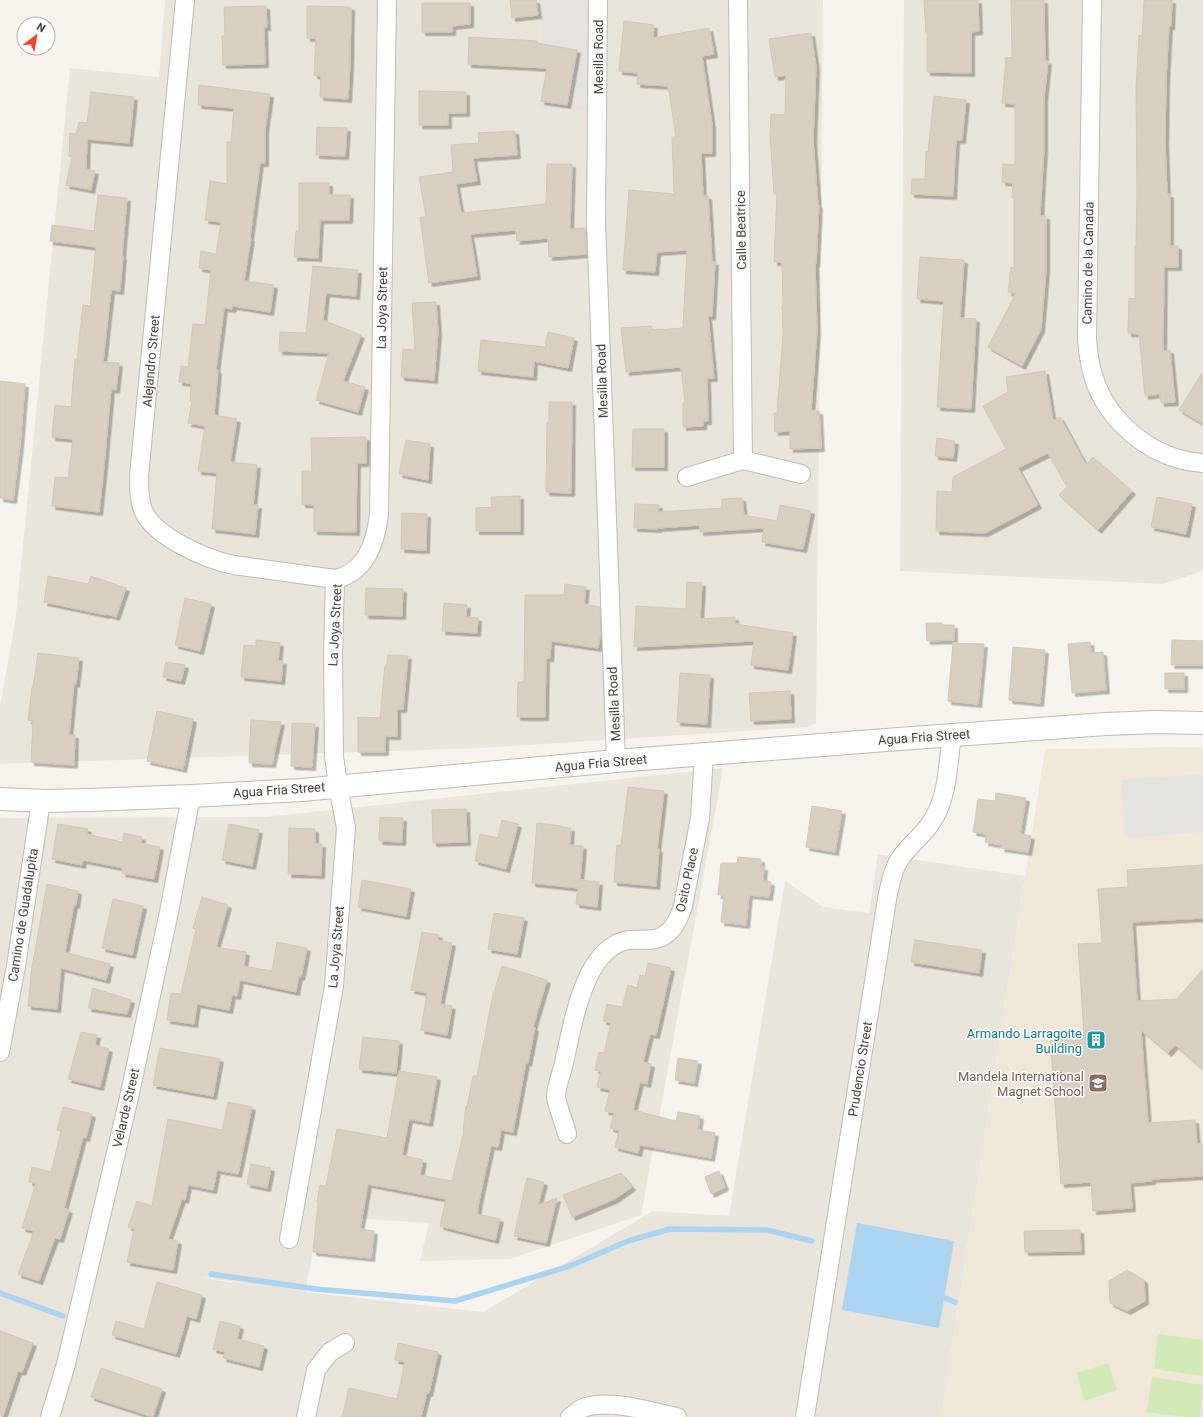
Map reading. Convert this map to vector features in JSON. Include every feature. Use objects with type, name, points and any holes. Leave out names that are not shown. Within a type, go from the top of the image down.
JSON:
[{"type":"street","name":"Alejandro Street","points":[[185,0],[140,468],[140,500],[150,521],[159,531],[176,542],[211,559],[234,565],[335,579]]},
{"type":"street","name":"La Joya Street","points":[[289,1239],[334,986],[346,828],[334,756],[333,654],[335,579],[350,575],[363,560],[373,541],[379,514],[387,0]]},
{"type":"street","name":"Mesilla Road","points":[[598,0],[596,222],[616,761]]},
{"type":"street","name":"Calle Beatrice","points":[[738,0],[743,460]]},
{"type":"street","name":"Camino de la Canada","points":[[1092,0],[1087,338],[1093,376],[1110,409],[1122,425],[1136,437],[1151,448],[1168,456],[1185,461],[1203,463]]},
{"type":"street","points":[[687,477],[743,460],[801,474]]},
{"type":"street","name":"Agua Fria Street","points":[[0,799],[90,800],[302,790],[616,761],[952,735],[1106,724],[1155,722],[1203,723]]},
{"type":"street","name":"Prudencio Street","points":[[805,1417],[888,893],[897,863],[903,854],[924,833],[938,811],[943,797],[952,735]]},
{"type":"street","name":"Osito Place","points":[[567,1134],[556,1096],[577,1007],[586,981],[600,958],[619,942],[630,939],[655,939],[663,936],[679,918],[683,906],[700,818],[704,755]]},
{"type":"street","name":"Velarde Street","points":[[50,1417],[66,1364],[128,1102],[169,912],[191,796]]},
{"type":"street","name":"Camino de Guadalupita","points":[[0,1052],[16,966],[41,800]]},
{"type":"street","points":[[306,1417],[316,1370],[330,1352],[345,1343]]},
{"type":"street","points":[[570,1417],[584,1407],[598,1404],[617,1405],[677,1417]]},
{"type":"shaded area","points":[[165,0],[823,0],[816,723],[807,727],[480,748],[0,764],[0,706],[16,616],[70,68],[159,77]]},
{"type":"shaded area","points":[[541,0],[587,0],[587,110],[541,108]]},
{"type":"shaded area","points":[[904,0],[1203,0],[1203,571],[1163,584],[900,571]]},
{"type":"shaded area","name":"Mandela International Magnet School","points":[[1203,747],[1203,1417],[941,1417],[1045,749]]},
{"type":"shaded area","points":[[723,768],[641,1215],[510,1259],[420,1261],[429,1223],[320,1216],[305,1292],[483,1312],[653,1211],[729,1216],[785,881],[823,907],[869,913],[878,854],[1025,876],[941,1417],[0,1417],[0,818],[265,817]],"holes":[[[202,1277],[264,1286],[214,1280]]]},
{"type":"shaded area","points":[[1203,774],[1203,832],[1125,838],[1121,780]]},
{"type":"green space","points":[[1158,1334],[1203,1340],[1203,1376],[1154,1369]]},
{"type":"green space","points":[[1108,1363],[1117,1390],[1084,1401],[1077,1373]]},
{"type":"green space","points":[[1152,1377],[1203,1385],[1200,1417],[1182,1417],[1147,1412]]},
{"type":"water","points":[[857,1223],[954,1241],[939,1328],[842,1310]]},
{"type":"building","points":[[510,0],[536,0],[538,15],[512,18]]},
{"type":"building","points":[[924,0],[978,0],[979,31],[971,32],[971,73],[927,72],[927,33]]},
{"type":"building","points":[[1011,0],[1044,0],[1045,61],[1048,61],[1044,98],[1044,148],[1040,216],[1046,216],[1046,270],[1041,329],[1022,366],[988,347],[1016,293],[1008,292],[1011,267],[1014,268],[1013,183],[1002,182],[1003,164],[1015,165],[1015,104],[1002,103],[1006,57],[1012,58]]},
{"type":"building","points":[[1144,0],[1172,0],[1166,79],[1165,142],[1167,194],[1170,194],[1170,246],[1178,246],[1178,267],[1164,267],[1163,351],[1170,350],[1175,402],[1161,403],[1160,394],[1145,396],[1139,334],[1128,333],[1129,298],[1135,299],[1137,194],[1136,89],[1139,35],[1142,36]]},
{"type":"building","points":[[422,3],[470,3],[470,24],[452,26],[452,32],[422,32]]},
{"type":"building","points":[[266,6],[267,27],[264,27],[265,64],[223,65],[222,36],[225,36],[224,7]]},
{"type":"building","points":[[307,6],[351,7],[348,99],[320,97],[321,76],[314,75],[316,38],[307,38]]},
{"type":"building","points":[[624,21],[654,25],[653,38],[709,28],[714,54],[702,56],[712,125],[712,153],[701,153],[703,196],[708,196],[712,262],[715,262],[712,316],[708,316],[714,378],[707,378],[708,421],[703,421],[703,426],[683,427],[683,403],[685,403],[681,367],[626,372],[621,328],[651,326],[652,330],[683,328],[687,250],[657,252],[655,272],[623,270],[629,190],[674,194],[672,137],[676,137],[668,86],[637,84],[638,73],[619,71]]},
{"type":"building","points":[[811,33],[816,67],[813,141],[819,205],[816,264],[815,263],[817,331],[811,411],[819,411],[821,448],[790,449],[790,431],[775,432],[774,413],[777,413],[783,335],[783,306],[782,262],[774,262],[777,194],[774,194],[770,136],[771,114],[785,115],[786,75],[775,77],[769,39]]},
{"type":"building","points":[[469,37],[537,41],[537,43],[577,50],[567,105],[541,101],[547,68],[468,64]]},
{"type":"building","points":[[199,85],[270,94],[265,130],[265,163],[260,163],[244,281],[274,285],[270,312],[233,306],[232,309],[224,308],[216,370],[218,370],[214,415],[237,419],[230,462],[257,465],[253,505],[258,505],[255,534],[212,529],[217,473],[198,471],[205,426],[188,423],[192,401],[190,401],[191,383],[179,382],[181,366],[188,367],[193,324],[205,325],[211,270],[199,268],[201,251],[216,254],[221,222],[205,220],[210,181],[227,184],[227,142],[231,142],[234,108],[198,105]]},
{"type":"building","points":[[419,91],[466,92],[466,113],[448,113],[448,125],[419,125]]},
{"type":"building","points":[[91,92],[134,97],[129,143],[87,139],[86,169],[95,171],[91,190],[66,185],[72,157],[69,156],[70,133],[76,134],[79,122],[87,123]]},
{"type":"building","points":[[934,96],[966,100],[962,140],[956,140],[953,196],[911,194],[912,179],[925,179],[926,151],[928,152]]},
{"type":"building","points":[[317,127],[347,128],[345,156],[316,155]]},
{"type":"building","points":[[515,131],[517,155],[473,158],[477,181],[456,184],[461,213],[546,204],[547,164],[572,164],[570,229],[585,228],[587,254],[549,257],[548,238],[517,241],[516,230],[470,234],[477,276],[429,283],[420,217],[426,217],[419,177],[453,172],[451,145],[479,143],[478,133]]},
{"type":"building","points":[[299,183],[329,183],[329,195],[350,195],[349,220],[320,220],[318,258],[294,257],[296,231],[299,231]]},
{"type":"building","points":[[98,195],[127,198],[120,291],[111,290],[103,362],[119,363],[116,390],[111,389],[99,512],[52,506],[55,477],[68,478],[73,439],[52,437],[55,405],[71,407],[75,359],[77,359],[83,305],[90,306],[96,247],[50,241],[52,225],[94,231]]},
{"type":"building","points":[[920,257],[964,260],[960,318],[976,319],[971,409],[937,407],[944,301],[917,299]]},
{"type":"building","points":[[313,266],[358,270],[356,296],[326,293],[323,320],[361,335],[343,381],[365,387],[358,412],[316,400],[329,353],[279,351],[280,332],[306,333]]},
{"type":"building","points":[[436,302],[438,332],[434,380],[401,377],[403,349],[415,350],[412,303]]},
{"type":"building","points":[[548,332],[574,338],[568,368],[534,361],[533,377],[478,371],[481,340],[545,347]]},
{"type":"building","points":[[1045,371],[1053,421],[1060,417],[1086,465],[1093,457],[1132,491],[1098,530],[1059,495],[1067,487],[1048,453],[1018,468],[1038,505],[985,533],[936,531],[937,491],[952,492],[953,477],[1006,449],[983,406],[1008,392],[1006,377]]},
{"type":"building","points":[[1203,371],[1203,424],[1179,410]]},
{"type":"building","points":[[0,381],[25,384],[20,445],[13,500],[0,498]]},
{"type":"building","points":[[549,402],[572,402],[571,493],[546,492],[547,423],[549,423]]},
{"type":"building","points":[[633,429],[664,429],[664,467],[632,467]]},
{"type":"building","points":[[366,437],[366,463],[357,463],[356,532],[314,531],[314,505],[302,504],[302,471],[312,471],[311,438]]},
{"type":"building","points":[[937,438],[955,441],[953,458],[935,456]]},
{"type":"building","points":[[406,440],[430,444],[428,480],[399,474]]},
{"type":"building","points":[[520,496],[520,531],[476,531],[476,508],[492,507],[491,497]]},
{"type":"building","points":[[1157,497],[1192,504],[1186,534],[1151,527]]},
{"type":"building","points":[[742,498],[744,515],[777,521],[780,505],[811,511],[803,549],[762,542],[764,528],[700,532],[700,525],[658,529],[634,528],[635,504],[659,505],[658,512],[722,508],[722,499]]},
{"type":"building","points":[[402,513],[427,514],[426,550],[401,549]]},
{"type":"building","points":[[48,576],[88,584],[91,576],[126,588],[116,617],[44,602]]},
{"type":"building","points":[[687,582],[702,583],[700,619],[735,617],[735,624],[793,633],[788,670],[751,665],[754,641],[634,647],[636,606],[686,609]]},
{"type":"building","points":[[565,584],[586,587],[584,604],[600,607],[601,632],[598,648],[551,641],[550,658],[546,658],[545,717],[517,717],[518,682],[524,682],[525,595],[564,595]]},
{"type":"building","points":[[366,588],[403,589],[402,616],[365,615]]},
{"type":"building","points":[[185,598],[211,604],[200,651],[175,645]]},
{"type":"building","points":[[444,603],[467,605],[466,617],[478,618],[477,633],[442,631]]},
{"type":"building","points":[[926,623],[954,625],[954,640],[927,641]]},
{"type":"building","points":[[256,640],[280,643],[278,661],[283,661],[281,681],[241,677],[244,645],[256,646]]},
{"type":"building","points":[[1172,640],[1203,641],[1203,665],[1171,665]]},
{"type":"building","points":[[1090,642],[1091,653],[1103,652],[1106,690],[1072,693],[1068,644]]},
{"type":"building","points":[[953,643],[984,644],[978,704],[948,701]]},
{"type":"building","points":[[1013,647],[1045,650],[1040,703],[1009,700]]},
{"type":"building","points":[[38,653],[79,658],[76,684],[74,683],[69,735],[75,735],[74,765],[31,762],[33,721],[28,720]]},
{"type":"building","points":[[388,655],[408,656],[403,709],[397,709],[397,736],[385,736],[385,752],[358,752],[358,717],[380,718],[385,665],[387,665]]},
{"type":"building","points":[[166,662],[185,665],[181,681],[163,677]]},
{"type":"building","points":[[680,673],[710,675],[707,724],[677,722]]},
{"type":"building","points":[[1165,673],[1184,673],[1184,689],[1165,689]]},
{"type":"building","points":[[790,691],[791,719],[751,721],[749,693]]},
{"type":"building","points":[[157,711],[193,719],[183,769],[147,761]]},
{"type":"building","points":[[251,720],[281,722],[272,764],[249,763]]},
{"type":"building","points":[[292,723],[315,724],[312,767],[291,766]]},
{"type":"building","points":[[628,787],[664,791],[657,849],[659,849],[656,886],[614,882],[617,845],[621,845]]},
{"type":"building","points":[[996,793],[1026,798],[1020,834],[1031,836],[1028,852],[1001,848],[1002,845],[985,842],[986,834],[973,832],[978,799],[995,801]]},
{"type":"building","points":[[812,806],[842,811],[835,852],[806,847]]},
{"type":"building","points":[[466,809],[467,842],[433,843],[432,810]]},
{"type":"building","points":[[380,817],[403,818],[402,842],[379,841]]},
{"type":"building","points":[[502,820],[518,824],[506,869],[475,861],[480,834],[498,838]]},
{"type":"building","points":[[537,823],[571,828],[570,845],[583,846],[580,880],[599,882],[597,907],[576,904],[578,888],[532,883]]},
{"type":"building","points":[[58,824],[88,829],[87,834],[122,842],[124,833],[142,837],[141,843],[160,847],[154,879],[122,873],[123,868],[83,860],[82,865],[52,859]]},
{"type":"building","points":[[229,824],[259,830],[252,866],[222,860]]},
{"type":"building","points":[[289,828],[315,829],[315,844],[322,844],[321,875],[288,874]]},
{"type":"building","points":[[738,857],[761,859],[761,867],[764,867],[763,881],[771,882],[769,897],[749,895],[746,925],[721,922],[724,895],[718,895],[721,863],[737,863]]},
{"type":"building","name":"Armando Larragoite Building","points":[[1203,865],[1203,918],[1132,922],[1137,1001],[1177,999],[1203,969],[1203,1070],[1175,1045],[1168,1053],[1141,1030],[1148,1123],[1195,1120],[1197,1144],[1203,1143],[1203,1176],[1152,1179],[1152,1181],[1130,1183],[1132,1208],[1093,1211],[1091,1182],[1061,1184],[1050,1036],[1084,1033],[1078,944],[1102,943],[1098,889],[1128,887],[1127,870]]},
{"type":"building","points":[[362,880],[411,889],[406,916],[358,907]]},
{"type":"building","points":[[47,884],[78,891],[65,952],[110,964],[106,980],[61,968],[57,1009],[28,1006],[32,967]]},
{"type":"building","points":[[202,897],[228,905],[216,947],[246,952],[244,966],[272,971],[277,942],[307,948],[301,977],[299,976],[296,992],[240,980],[237,996],[232,995],[229,1010],[197,1004],[194,1024],[167,1020],[171,993],[181,994],[196,929],[193,928]]},
{"type":"building","points":[[113,899],[143,906],[132,955],[102,948]]},
{"type":"building","points":[[494,913],[524,918],[517,954],[488,949]]},
{"type":"building","points":[[422,932],[439,935],[438,940],[452,943],[440,1004],[452,1006],[447,1035],[421,1030],[427,993],[411,990]]},
{"type":"building","points":[[915,940],[982,950],[979,973],[911,962]]},
{"type":"building","points":[[648,963],[671,968],[656,1035],[650,1034],[643,1062],[651,1064],[647,1084],[640,1082],[633,1110],[676,1121],[678,1112],[700,1116],[698,1130],[715,1133],[711,1158],[640,1145],[638,1153],[615,1147],[619,1131],[610,1128],[614,1113],[605,1111],[610,1090],[597,1087],[601,1071],[595,1070],[599,1052],[604,1053],[611,1023],[603,1021],[607,1004],[622,1007],[628,985],[637,988],[640,975],[645,976]]},
{"type":"building","points":[[502,966],[547,980],[533,1027],[535,1028],[528,1063],[526,1062],[513,1132],[501,1130],[498,1147],[491,1146],[479,1201],[477,1214],[500,1219],[495,1240],[440,1226],[446,1199],[368,1184],[360,1229],[374,1231],[371,1258],[313,1252],[317,1202],[320,1185],[326,1186],[337,1129],[387,1138],[399,1071],[437,1077],[429,1123],[409,1119],[402,1155],[423,1160],[420,1175],[452,1181],[464,1131],[466,1106],[467,1107],[473,1076],[477,1076],[493,995]]},
{"type":"building","points":[[93,988],[131,1000],[127,1014],[88,1008]]},
{"type":"building","points":[[81,1032],[97,1035],[95,1045],[109,1049],[100,1087],[68,1079]]},
{"type":"building","points":[[363,1037],[399,1041],[396,1073],[359,1069]]},
{"type":"building","points":[[160,1048],[220,1059],[213,1096],[153,1085]]},
{"type":"building","points":[[678,1058],[698,1061],[694,1083],[675,1080]]},
{"type":"building","points":[[228,1102],[252,1107],[238,1174],[217,1170],[213,1190],[188,1185],[185,1200],[182,1199],[168,1239],[178,1241],[173,1270],[127,1262],[134,1229],[128,1227],[137,1201],[152,1206],[168,1119],[222,1130]]},
{"type":"building","points":[[63,1107],[92,1114],[86,1138],[83,1137],[64,1208],[69,1210],[60,1239],[55,1238],[39,1281],[18,1274],[34,1231],[22,1228],[36,1183],[29,1182],[32,1167],[51,1172],[61,1131],[57,1130]]},
{"type":"building","points":[[251,1164],[271,1168],[267,1188],[247,1184]]},
{"type":"building","points":[[719,1171],[725,1187],[711,1194],[705,1177]]},
{"type":"building","points":[[621,1173],[632,1187],[615,1199],[572,1217],[563,1195]]},
{"type":"building","points":[[527,1178],[544,1182],[538,1205],[557,1198],[546,1243],[514,1236]]},
{"type":"building","points":[[1080,1230],[1081,1251],[1025,1252],[1024,1231]]},
{"type":"building","points":[[1127,1270],[1144,1280],[1145,1301],[1127,1311],[1110,1303],[1109,1281]]},
{"type":"building","points":[[157,1282],[202,1295],[196,1319],[187,1316],[176,1354],[112,1335],[116,1321],[144,1329]]},
{"type":"building","points":[[220,1321],[240,1326],[237,1339],[264,1346],[259,1367],[223,1358],[225,1352],[213,1349]]},
{"type":"building","points":[[0,1331],[33,1343],[22,1372],[18,1371],[3,1416],[0,1415]]},
{"type":"building","points":[[398,1343],[438,1352],[429,1393],[427,1393],[421,1417],[342,1417],[349,1388],[397,1399],[405,1362],[395,1360]]},
{"type":"building","points":[[101,1368],[162,1389],[153,1417],[91,1397]]},
{"type":"waterway","points":[[211,1274],[316,1289],[455,1301],[570,1266],[628,1241],[670,1229],[767,1230],[812,1241]]},
{"type":"waterway","points":[[0,1293],[63,1316]]},
{"type":"waterway","points":[[937,1295],[955,1302]]},
{"type":"place","name":"Armando Larragoite Building","points":[[1096,1040]]},
{"type":"place","name":"Mandela International Magnet School","points":[[1098,1083]]}]
